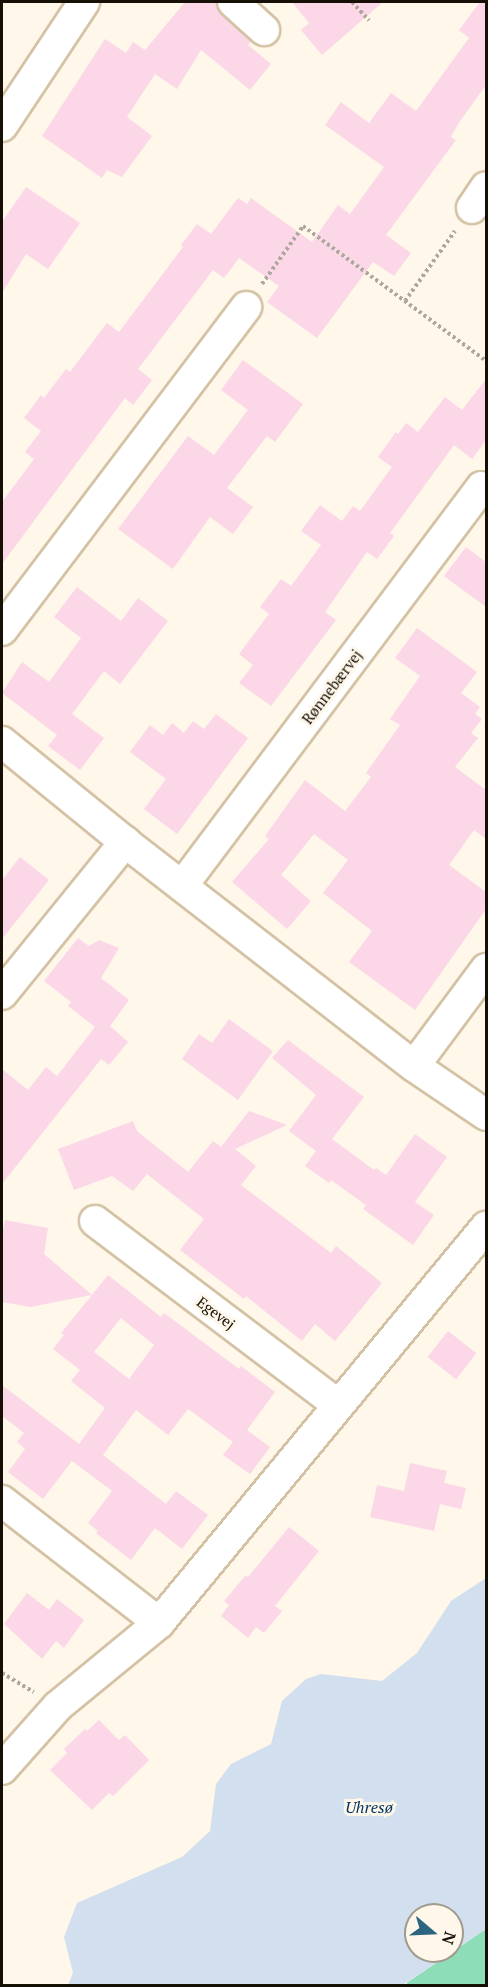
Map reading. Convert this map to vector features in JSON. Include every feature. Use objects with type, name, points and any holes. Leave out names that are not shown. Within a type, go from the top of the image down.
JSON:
[{"type":"street","points":[[2,126],[84,2]]},
{"type":"street","points":[[233,2],[264,30]]},
{"type":"street","points":[[2,630],[246,307]]},
{"type":"street","name":"Rønnebærvej","points":[[182,886],[482,487]]},
{"type":"street","points":[[2,742],[125,842],[414,1066],[486,1115]]},
{"type":"street","points":[[2,994],[125,842]]},
{"type":"street","points":[[414,1066],[486,969]]},
{"type":"street","name":"Egevej","points":[[95,1221],[338,1405]]},
{"type":"street","points":[[2,1769],[58,1706],[159,1623],[486,1227]]},
{"type":"street","points":[[2,1501],[159,1623]]},
{"type":"path","points":[[352,2],[369,20]]},
{"type":"path","points":[[405,301],[479,198]]},
{"type":"path","points":[[246,307],[303,226],[486,361]]},
{"type":"path","points":[[2,1673],[58,1706]]},
{"type":"green space","points":[[486,1929],[486,1985],[405,1986],[436,1963],[464,1963],[464,1944]]},
{"type":"water","name":"Uhresø","points":[[486,1578],[486,1929],[464,1944],[464,1903],[404,1903],[404,1963],[436,1963],[403,1985],[68,1985],[73,1973],[64,1937],[77,1903],[182,1857],[210,1831],[216,1784],[231,1764],[271,1744],[282,1701],[306,1679],[321,1674],[382,1681],[417,1653],[451,1601]]},
{"type":"building","points":[[185,2],[216,2],[221,15],[251,41],[248,45],[271,64],[250,90],[201,50],[177,89],[155,74],[127,117],[152,136],[122,177],[107,170],[102,178],[42,136],[105,39],[126,53],[133,42],[145,50]]},
{"type":"building","points":[[292,2],[383,2],[322,55],[301,30],[309,23]]},
{"type":"building","points":[[480,2],[486,2],[486,85],[458,124],[451,137],[456,140],[386,235],[411,253],[394,276],[373,262],[317,338],[267,302],[279,286],[239,258],[224,278],[213,270],[138,369],[152,380],[133,405],[125,398],[2,564],[2,502],[34,459],[25,452],[41,431],[24,418],[41,395],[44,398],[66,369],[70,372],[107,323],[119,332],[183,247],[181,245],[197,224],[211,234],[238,198],[247,204],[251,198],[312,242],[338,205],[350,214],[384,167],[325,125],[341,102],[369,123],[391,93],[416,111],[469,38],[459,30]]},
{"type":"building","points":[[26,187],[80,223],[48,269],[26,254],[2,293],[2,222]]},
{"type":"building","points":[[243,360],[303,404],[275,442],[267,436],[227,488],[253,507],[233,534],[210,517],[173,569],[118,529],[188,436],[214,455],[248,410],[221,390]]},
{"type":"building","points":[[486,379],[486,440],[472,459],[454,445],[390,533],[394,536],[377,559],[367,552],[325,612],[336,620],[271,706],[239,683],[253,665],[239,654],[269,614],[260,607],[281,579],[291,586],[321,545],[301,531],[320,505],[342,521],[353,506],[360,511],[392,467],[378,457],[396,432],[398,434],[406,423],[418,432],[445,397],[462,410]]},
{"type":"building","points":[[466,547],[486,562],[486,607],[444,576]]},
{"type":"building","points":[[77,587],[121,621],[138,598],[168,621],[120,684],[104,671],[72,714],[104,738],[80,770],[48,746],[57,735],[2,693],[22,662],[49,682],[81,638],[54,617]]},
{"type":"building","points":[[417,628],[477,672],[461,693],[480,707],[475,714],[482,719],[471,733],[478,738],[455,767],[486,790],[486,839],[474,830],[449,865],[486,892],[486,909],[415,1010],[349,962],[372,931],[323,893],[348,860],[314,834],[281,875],[311,901],[287,929],[232,882],[269,839],[265,836],[305,780],[345,811],[371,777],[366,773],[400,725],[390,719],[420,676],[395,658]]},
{"type":"building","points":[[216,714],[248,738],[177,834],[144,809],[166,779],[130,752],[150,725],[163,735],[172,723],[184,733],[193,721],[204,729]]},
{"type":"building","points":[[20,857],[49,880],[2,939],[2,880]]},
{"type":"building","points":[[78,938],[89,946],[99,940],[119,948],[101,978],[129,1000],[110,1026],[128,1042],[109,1065],[101,1059],[2,1184],[2,1069],[28,1090],[46,1067],[57,1076],[95,1027],[68,1006],[71,1002],[44,981]]},
{"type":"building","points":[[229,1019],[273,1051],[238,1100],[182,1059],[199,1034],[212,1043]]},
{"type":"building","points":[[288,1040],[364,1097],[332,1139],[374,1170],[376,1168],[386,1175],[415,1134],[447,1157],[415,1202],[434,1215],[413,1245],[363,1209],[366,1205],[331,1180],[329,1183],[305,1166],[316,1151],[289,1131],[316,1095],[272,1058]]},
{"type":"building","points":[[249,1111],[287,1125],[235,1149],[256,1166],[241,1185],[331,1253],[336,1246],[382,1283],[335,1341],[315,1324],[302,1341],[246,1296],[244,1299],[180,1250],[204,1219],[147,1174],[133,1191],[112,1176],[74,1190],[58,1149],[133,1121],[137,1131],[188,1172],[213,1141],[221,1147]]},
{"type":"building","points":[[5,1220],[48,1228],[44,1254],[92,1295],[30,1307],[2,1302],[2,1236]]},
{"type":"building","points":[[108,1275],[161,1317],[164,1313],[239,1369],[241,1366],[275,1392],[247,1430],[270,1447],[250,1474],[223,1455],[233,1442],[188,1409],[168,1435],[136,1410],[103,1455],[166,1504],[176,1491],[208,1515],[182,1549],[155,1528],[131,1560],[96,1533],[98,1531],[88,1523],[112,1491],[72,1461],[43,1499],[8,1472],[25,1449],[17,1442],[24,1433],[2,1416],[2,1385],[79,1444],[105,1408],[71,1381],[80,1370],[53,1349],[64,1335],[61,1333]],"holes":[[[121,1318],[154,1345],[129,1379],[94,1352]]]},
{"type":"building","points":[[448,1331],[476,1353],[456,1379],[428,1357]]},
{"type":"building","points":[[410,1463],[447,1471],[444,1483],[466,1488],[461,1509],[440,1504],[434,1531],[370,1517],[377,1485],[404,1491]]},
{"type":"building","points":[[289,1527],[319,1551],[275,1606],[282,1611],[264,1633],[256,1627],[248,1638],[221,1616],[229,1605],[224,1601],[246,1575],[248,1577]]},
{"type":"building","points":[[27,1593],[49,1610],[57,1599],[84,1620],[64,1648],[56,1641],[42,1659],[4,1624]]},
{"type":"building","points":[[99,1720],[119,1740],[125,1735],[149,1760],[113,1796],[109,1793],[92,1810],[50,1770],[67,1753],[64,1749],[85,1729],[87,1731]]}]
